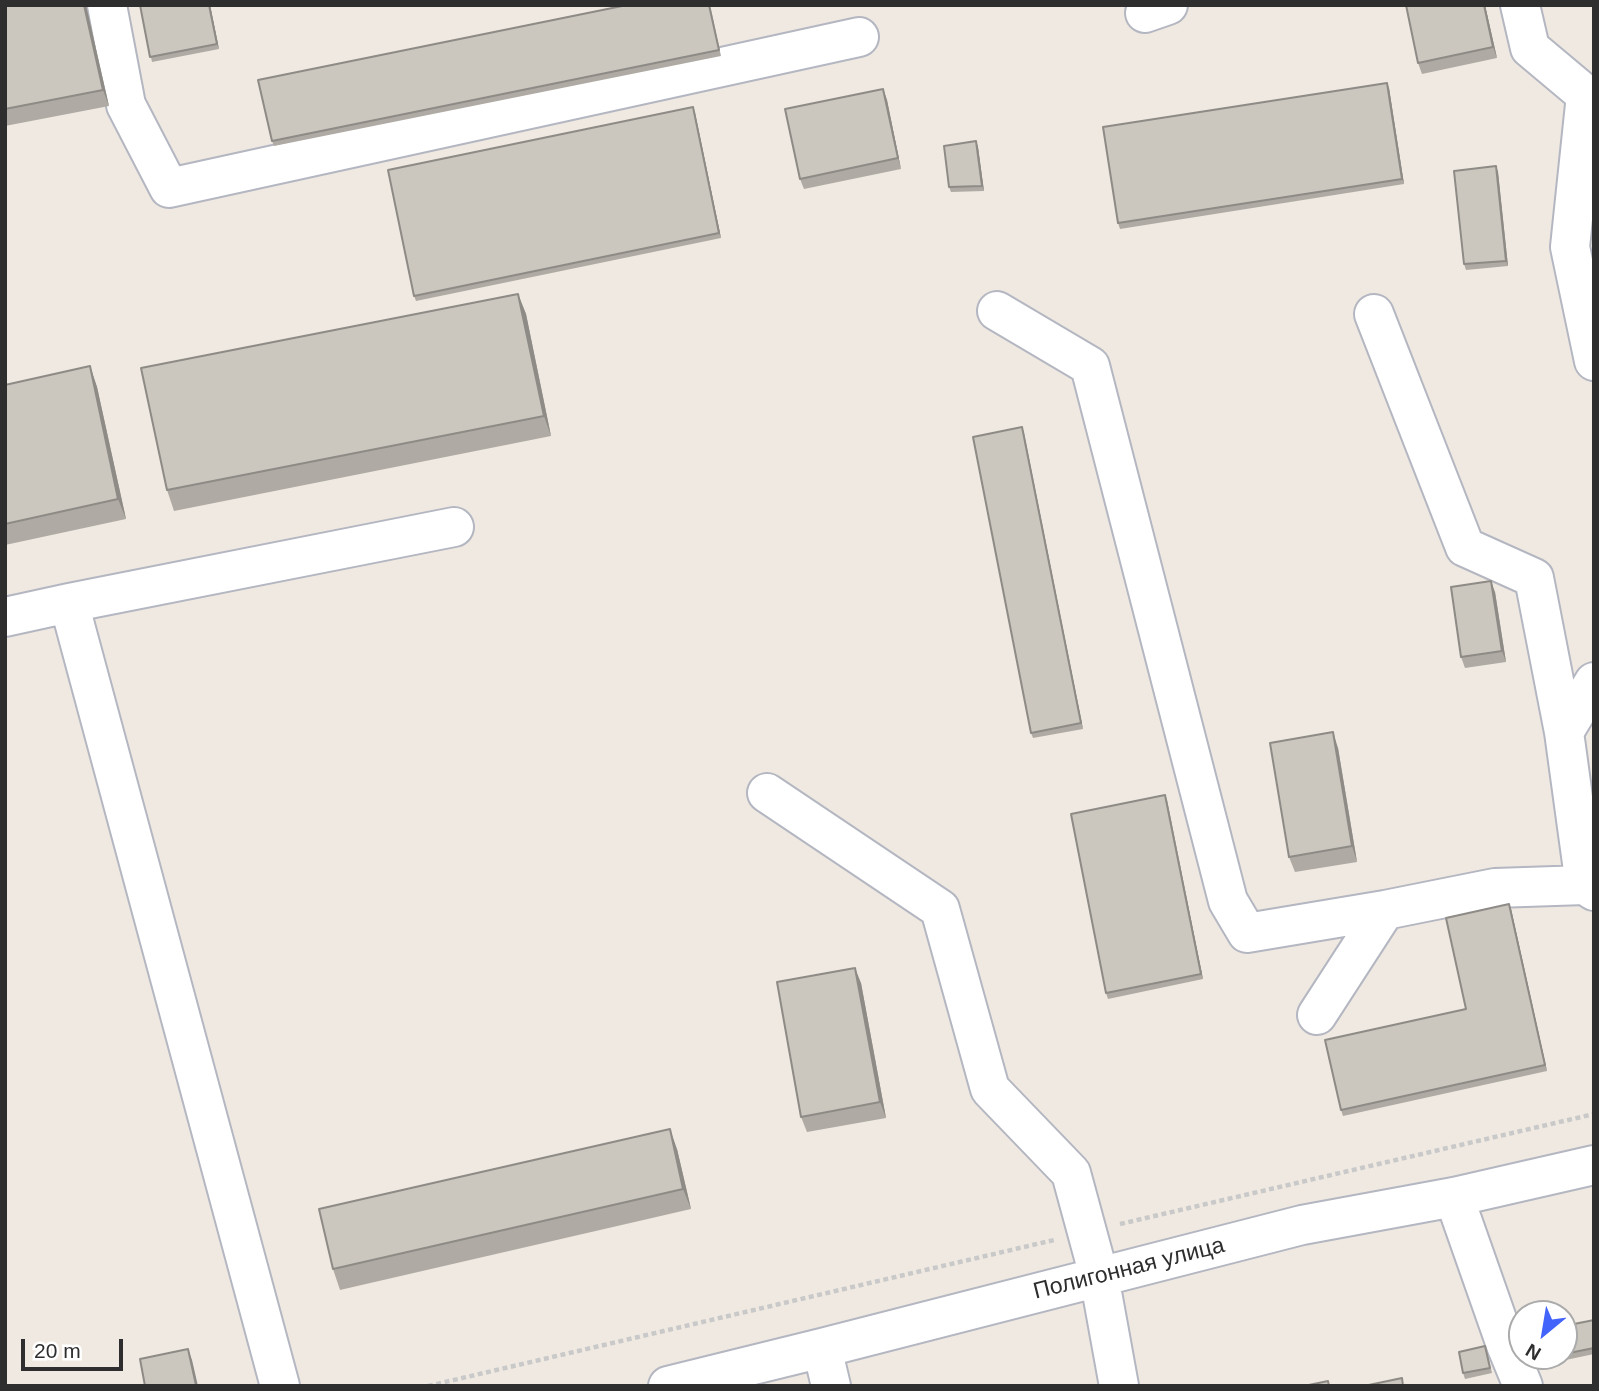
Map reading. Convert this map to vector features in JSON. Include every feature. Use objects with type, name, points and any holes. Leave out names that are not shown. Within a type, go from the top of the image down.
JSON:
[{"type":"lane","points":[[107,5],[126,105],[169,188],[859,37]]},
{"type":"lane","points":[[1520,5],[1530,48],[1590,95],[1570,247],[1594,361]]},
{"type":"lane","points":[[997,311],[1090,366],[1228,901],[1247,933],[1495,888],[1590,888],[1564,732],[1534,578],[1465,547],[1374,314]]},
{"type":"lane","points":[[5,617],[454,527]]},
{"type":"lane","points":[[69,603],[280,1386]]},
{"type":"lane","points":[[1564,732],[1594,682]]},
{"type":"lane","points":[[767,793],[940,909],[989,1089],[1071,1173],[1100,1276],[1119,1386]]},
{"type":"lane","points":[[1317,1015],[1385,910]]},
{"type":"lane","name":"Полигонная улица","points":[[668,1386],[1302,1225],[1454,1197],[1594,1165]]},
{"type":"lane","points":[[1454,1197],[1523,1386]]},
{"type":"lane","points":[[822,1349],[831,1386]]},
{"type":"path","points":[[428,1386],[1594,1114]]},
{"type":"building","points":[[5,5],[84,5],[103,90],[5,109]]},
{"type":"building","points":[[140,5],[209,5],[217,44],[150,57]]},
{"type":"building","points":[[627,5],[709,5],[719,50],[272,141],[258,80]]},
{"type":"building","points":[[1406,5],[1484,5],[1493,47],[1418,63]]},
{"type":"building","points":[[1387,83],[1402,179],[1118,223],[1103,127]]},
{"type":"building","points":[[883,89],[898,158],[800,179],[785,109]]},
{"type":"building","points":[[693,107],[719,233],[414,296],[388,170]]},
{"type":"building","points":[[976,141],[982,186],[949,187],[944,146]]},
{"type":"building","points":[[1496,166],[1506,261],[1464,264],[1454,171]]},
{"type":"building","points":[[518,294],[544,416],[167,490],[141,368]]},
{"type":"building","points":[[90,366],[118,499],[5,524],[5,385]]},
{"type":"building","points":[[1022,427],[1081,723],[1031,733],[973,437]]},
{"type":"building","points":[[1491,581],[1502,651],[1461,657],[1451,587]]},
{"type":"building","points":[[1333,732],[1352,846],[1289,857],[1270,743]]},
{"type":"building","points":[[1165,795],[1201,974],[1106,993],[1071,814]]},
{"type":"building","points":[[1509,904],[1545,1065],[1341,1110],[1325,1040],[1466,1009],[1446,918]]},
{"type":"building","points":[[855,968],[880,1102],[801,1117],[777,982]]},
{"type":"building","points":[[670,1129],[683,1189],[333,1269],[319,1209]]},
{"type":"building","points":[[1594,1320],[1594,1348],[1578,1351],[1578,1323]]},
{"type":"building","points":[[1485,1346],[1490,1368],[1463,1373],[1459,1352]]},
{"type":"building","points":[[188,1349],[196,1385],[145,1386],[140,1359]]},
{"type":"building","points":[[1402,1378],[1403,1386],[1364,1386]]},
{"type":"building","points":[[1328,1381],[1329,1386],[1304,1386]]}]
